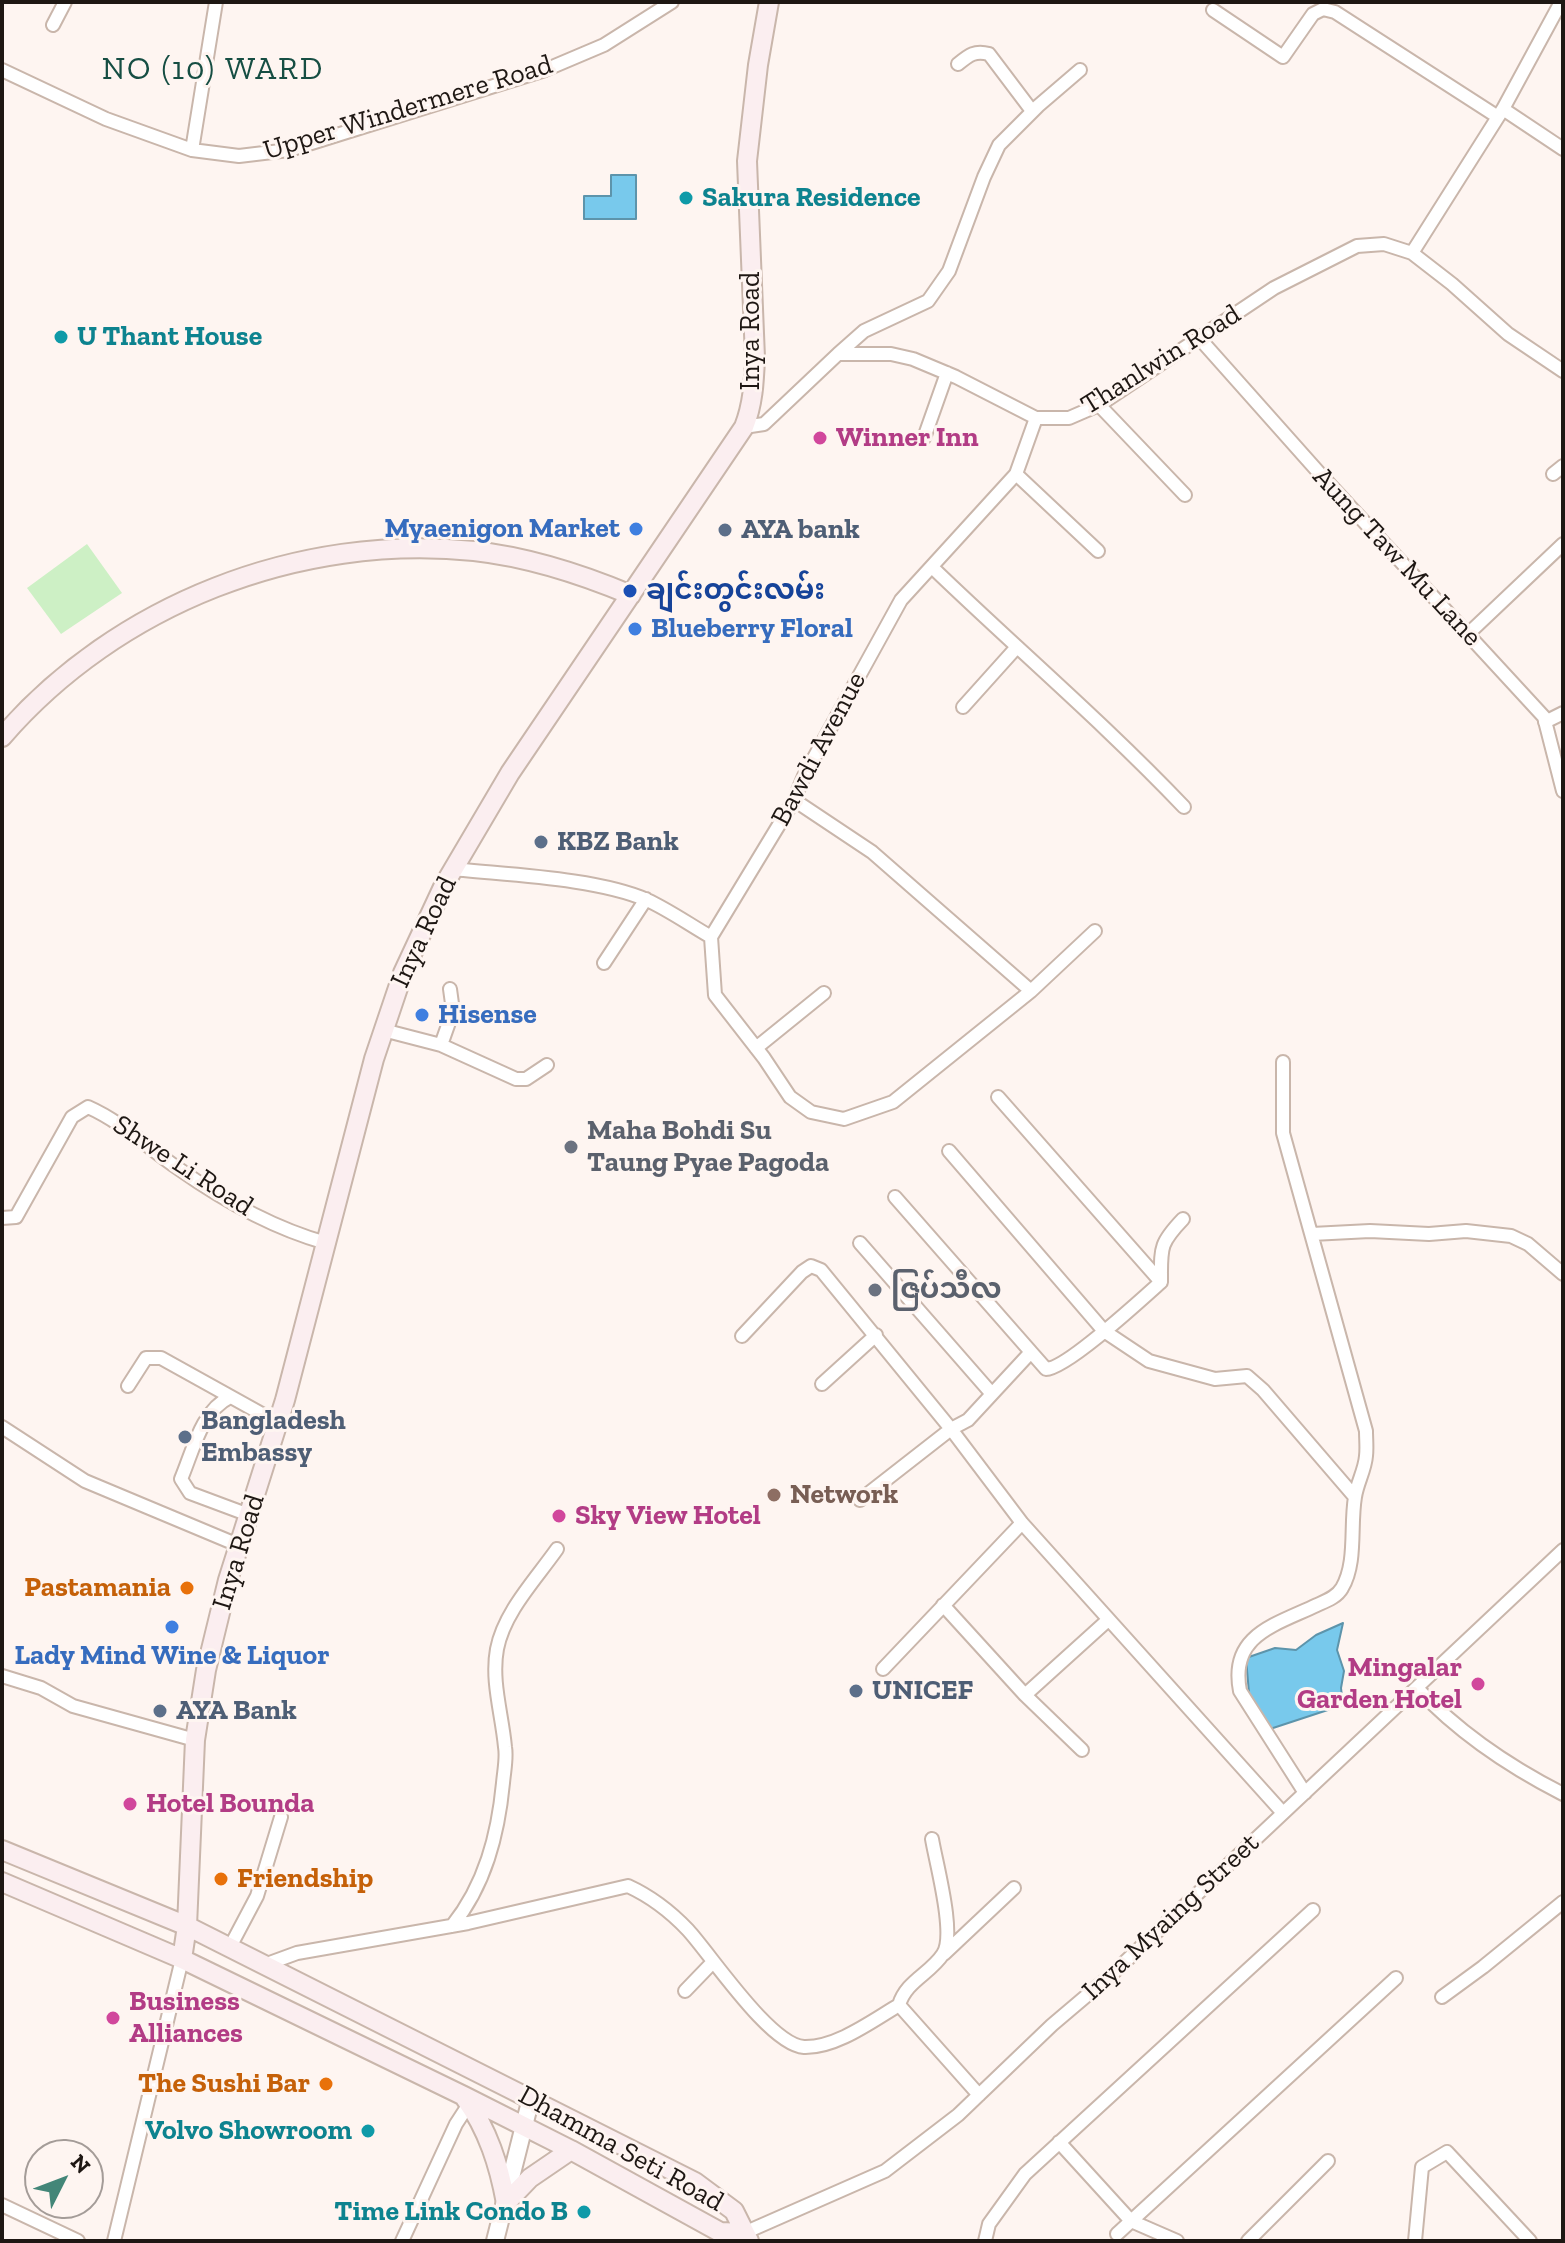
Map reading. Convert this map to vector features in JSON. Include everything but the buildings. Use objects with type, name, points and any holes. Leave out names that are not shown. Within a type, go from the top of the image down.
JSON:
[{"type":"main road","name":"Inya Road","points":[[182,1959],[187,1926],[195,1740],[206,1670],[238,1545],[278,1423],[383,1030],[403,973],[453,869],[510,773],[744,427],[754,390],[755,358],[747,161],[769,2]]},
{"type":"main road","points":[[2,737],[25,710],[79,664],[154,613],[263,572],[330,556],[437,549],[477,552],[589,577],[631,595]]},
{"type":"main road","name":"Dhamma Seti Road","points":[[2,1850],[187,1926],[267,1964],[695,2182],[734,2211],[746,2237]]},
{"type":"main road","name":"Dhamma Seti Road","points":[[2,1882],[182,1959],[571,2150],[720,2232],[746,2237]]},
{"type":"main road","points":[[467,2100],[488,2138],[500,2169],[506,2203]]},
{"type":"main road","points":[[506,2203],[530,2178],[571,2150]]},
{"type":"street","points":[[53,25],[65,2]]},
{"type":"street","points":[[192,150],[216,2]]},
{"type":"street","name":"Upper Windermere Road","points":[[2,70],[106,119],[192,150],[239,156],[289,150],[545,70],[604,45],[672,2]]},
{"type":"street","points":[[1412,253],[1500,113],[1561,6]]},
{"type":"street","points":[[1213,10],[1283,57],[1313,14],[1323,9],[1335,12],[1563,149]]},
{"type":"street","points":[[958,64],[970,54],[989,54],[1032,111]]},
{"type":"street","points":[[744,427],[764,424],[864,331],[928,301],[949,271],[999,145],[1032,111],[1080,70]]},
{"type":"street","name":"Thanlwin Road","points":[[1036,418],[1069,418],[1099,405],[1274,288],[1357,246],[1384,244],[1412,253],[1508,334],[1563,371]]},
{"type":"street","name":"Aung Taw Mu Lane","points":[[1200,339],[1544,717],[1563,791]]},
{"type":"street","points":[[838,354],[891,354],[913,359],[1036,418]]},
{"type":"street","points":[[924,438],[947,373]]},
{"type":"street","points":[[1099,405],[1185,495]]},
{"type":"street","name":"Bawdi Avenue","points":[[711,937],[794,800],[877,639],[901,600],[1016,474],[1036,418]]},
{"type":"street","points":[[1016,474],[1098,551]]},
{"type":"street","points":[[1468,634],[1563,544]]},
{"type":"street","points":[[933,568],[1016,648],[1131,751],[1184,807]]},
{"type":"street","points":[[963,707],[1016,648]]},
{"type":"street","points":[[1545,722],[1563,713]]},
{"type":"street","points":[[794,800],[872,852],[1031,991]]},
{"type":"street","points":[[453,869],[576,883],[646,899],[711,937],[715,995],[790,1097],[811,1112],[844,1119],[893,1102],[1031,991],[1095,931]]},
{"type":"street","points":[[604,963],[646,899]]},
{"type":"street","points":[[441,1045],[453,1011],[450,989]]},
{"type":"street","points":[[756,1048],[824,993]]},
{"type":"street","points":[[383,1030],[441,1045],[516,1079],[526,1079],[547,1065]]},
{"type":"street","points":[[1283,1062],[1283,1133],[1366,1431],[1366,1457],[1355,1497],[1348,1575],[1341,1591],[1331,1599],[1266,1629],[1239,1658],[1237,1673],[1240,1691],[1305,1793]]},
{"type":"street","points":[[998,1097],[1161,1282]]},
{"type":"street","name":"Shwe Li Road","points":[[2,1218],[16,1217],[72,1117],[88,1107],[110,1117],[180,1170],[273,1225],[326,1243]]},
{"type":"street","points":[[949,1151],[1104,1331],[1149,1361],[1215,1379],[1247,1376],[1263,1390],[1355,1497]]},
{"type":"street","points":[[895,1197],[1046,1369],[1051,1370],[1104,1331],[1161,1282],[1161,1248],[1167,1235],[1183,1219]]},
{"type":"street","points":[[1312,1234],[1466,1231],[1511,1236],[1528,1244],[1563,1274]]},
{"type":"street","points":[[860,1243],[992,1394]]},
{"type":"street","points":[[742,1336],[802,1272],[811,1266],[821,1270],[951,1429],[1022,1523],[1283,1813]]},
{"type":"street","points":[[822,1384],[876,1335]]},
{"type":"street","points":[[860,1500],[951,1429],[968,1420],[1031,1352]]},
{"type":"street","points":[[128,1386],[146,1358],[161,1358],[278,1423]]},
{"type":"street","points":[[230,1397],[219,1403],[208,1416],[181,1479],[190,1493],[249,1515]]},
{"type":"street","points":[[2,1427],[85,1481],[238,1545]]},
{"type":"street","points":[[883,1669],[1022,1523]]},
{"type":"street","points":[[452,1926],[467,1907],[487,1863],[499,1824],[506,1750],[495,1674],[497,1646],[510,1615],[557,1549]]},
{"type":"street","name":"Inya Myaing Street","points":[[746,2237],[885,2171],[926,2142],[1563,1550]]},
{"type":"street","points":[[943,1605],[1025,1695],[1082,1750]]},
{"type":"street","points":[[1025,1695],[1108,1620]]},
{"type":"street","points":[[2,1676],[41,1688],[73,1706],[195,1740]]},
{"type":"street","points":[[1417,1688],[1461,1729],[1538,1782],[1563,1794]]},
{"type":"street","points":[[230,1947],[257,1896],[281,1817]]},
{"type":"street","points":[[932,1839],[949,1936],[944,1954]]},
{"type":"street","points":[[267,1964],[297,1953],[452,1926],[628,1886],[658,1901],[688,1931],[762,2019],[785,2040],[803,2047],[842,2039],[899,2005],[903,1993],[1014,1888]]},
{"type":"street","points":[[1442,1997],[1563,1902]]},
{"type":"street","points":[[985,2241],[989,2224],[1025,2174],[1313,1910]]},
{"type":"street","points":[[114,2241],[182,1959]]},
{"type":"street","points":[[685,1991],[712,1963]]},
{"type":"street","points":[[1117,2234],[1396,1978]]},
{"type":"street","points":[[899,2005],[979,2095]]},
{"type":"street","points":[[495,2241],[531,2098]]},
{"type":"street","points":[[402,2241],[467,2100]]},
{"type":"street","points":[[1059,2142],[1131,2221],[1177,2241]]},
{"type":"street","points":[[1415,2241],[1422,2167],[1447,2152],[1530,2241]]},
{"type":"street","points":[[1248,2241],[1328,2161]]},
{"type":"street","points":[[2,2205],[78,2241]]},
{"type":"green space","points":[[87,544],[122,593],[61,634],[27,588]]},
{"type":"water","points":[[611,175],[636,175],[636,219],[584,219],[584,196],[611,196]]},
{"type":"water","points":[[1343,1623],[1337,1650],[1344,1671],[1341,1688],[1343,1705],[1270,1729],[1249,1693],[1246,1658],[1275,1648],[1296,1650],[1316,1635]]},
{"type":"place","name":"Sakura Residence","points":[[686,198]]},
{"type":"place","name":"U Thant House","points":[[61,337]]},
{"type":"place","name":"Winner Inn","points":[[820,438]]},
{"type":"place","name":"Myaenigon Market","points":[[636,529]]},
{"type":"place","name":"AYA bank","points":[[725,530]]},
{"type":"place","name":"ချင်းတွင်းလမ်း","points":[[630,591]]},
{"type":"place","name":"Blueberry Floral","points":[[635,629]]},
{"type":"place","name":"KBZ Bank","points":[[541,842]]},
{"type":"place","name":"Hisense","points":[[422,1015]]},
{"type":"place","name":"Maha Bohdi Su Taung Pyae Pagoda","points":[[571,1147]]},
{"type":"place","name":"ဇြပ်သီလ","points":[[875,1290]]},
{"type":"place","name":"Bangladesh Embassy","points":[[185,1437]]},
{"type":"place","name":"Network","points":[[774,1495]]},
{"type":"place","name":"Sky View Hotel","points":[[559,1516]]},
{"type":"place","name":"Pastamania","points":[[187,1588]]},
{"type":"place","name":"Lady Mind Wine & Liquor","points":[[172,1627]]},
{"type":"place","name":"Mingalar Garden Hotel","points":[[1478,1684]]},
{"type":"place","name":"UNICEF","points":[[856,1691]]},
{"type":"place","name":"AYA Bank","points":[[160,1711]]},
{"type":"place","name":"Hotel Bounda","points":[[130,1804]]},
{"type":"place","name":"Friendship","points":[[221,1879]]},
{"type":"place","name":"Business Alliances","points":[[113,2018]]},
{"type":"place","name":"The Sushi Bar","points":[[326,2084]]},
{"type":"place","name":"Volvo Showroom","points":[[368,2131]]},
{"type":"place","name":"Time Link Condo B","points":[[584,2212]]},
{"type":"district","name":"NO (10) WARD","points":[[213,70]]}]
